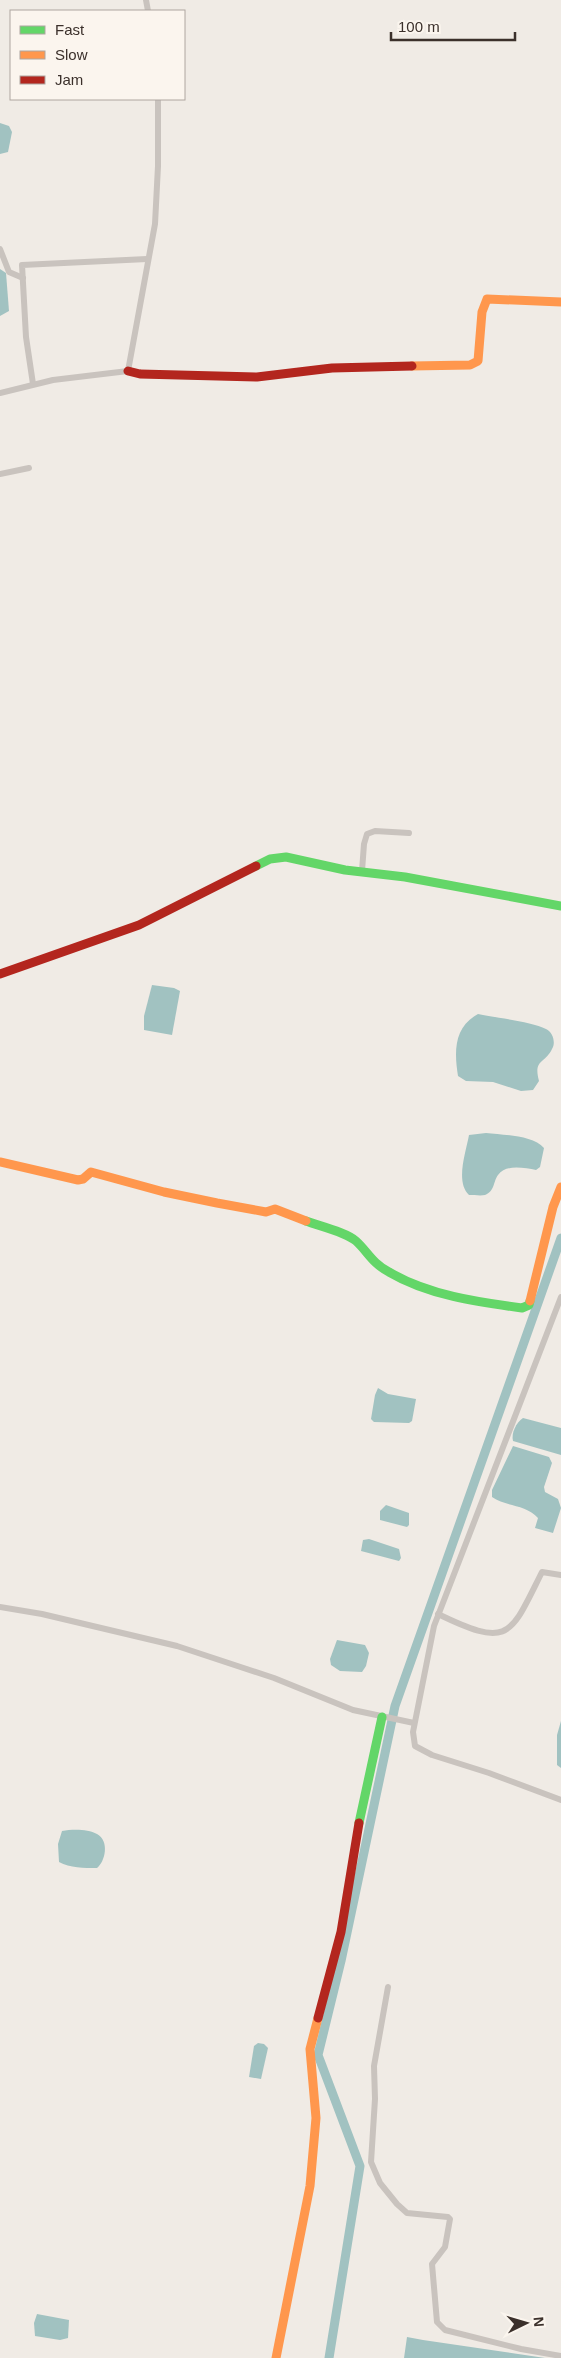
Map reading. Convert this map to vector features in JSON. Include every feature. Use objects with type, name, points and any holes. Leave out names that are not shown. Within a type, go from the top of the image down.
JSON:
[{"type":"street","points":[[128,371],[155,224],[158,166],[158,100]]},
{"type":"street","points":[[0,249],[9,272],[23,278]]},
{"type":"street","points":[[33,384],[26,338],[22,265],[148,259]]},
{"type":"street","points":[[0,393],[33,384],[128,371],[140,374],[257,377],[332,368],[470,365],[478,361],[482,312],[487,299],[561,302]]},
{"type":"street","points":[[0,474],[29,468]]},
{"type":"street","points":[[362,871],[364,844],[367,834],[375,832],[408,833]]},
{"type":"street","points":[[0,974],[139,925],[270,859],[286,857],[345,870],[405,876],[561,906]]},
{"type":"street","points":[[0,1162],[78,1180],[83,1179],[91,1172],[164,1192],[217,1203],[266,1212],[275,1209],[354,1239],[361,1245],[372,1261],[406,1282],[453,1295],[522,1308],[529,1305],[553,1208],[561,1187]]},
{"type":"street","points":[[561,1297],[438,1614],[414,1723],[415,1746],[432,1756],[489,1773],[561,1800]]},
{"type":"street","points":[[438,1614],[483,1632],[506,1631],[518,1620],[542,1572],[561,1575]]},
{"type":"street","points":[[0,1608],[42,1614],[177,1646],[274,1678],[353,1710],[414,1723]]},
{"type":"street","points":[[276,2358],[308,2192],[316,2129],[316,2103],[309,2057],[310,2049],[341,1932],[360,1820],[386,1718]]},
{"type":"street","points":[[388,1987],[374,2066],[371,2162],[380,2183],[407,2213],[448,2216],[450,2219],[445,2247],[432,2264],[437,2322],[445,2330],[521,2349],[561,2356]]},
{"type":"water","points":[[0,123],[9,126],[12,132],[8,152],[0,154]]},
{"type":"water","points":[[0,269],[6,273],[9,311],[0,316]]},
{"type":"water","points":[[152,985],[174,988],[180,991],[172,1035],[144,1030],[144,1016]]},
{"type":"water","points":[[478,1014],[540,1026],[552,1035],[553,1047],[539,1065],[539,1081],[533,1090],[521,1091],[493,1082],[466,1081],[458,1076],[456,1049],[460,1033],[470,1019]]},
{"type":"water","points":[[486,1133],[517,1136],[539,1144],[544,1148],[540,1167],[536,1170],[526,1168],[506,1169],[498,1175],[492,1189],[488,1193],[469,1195],[465,1189],[462,1175],[469,1135]]},
{"type":"water","points":[[378,1388],[388,1394],[416,1399],[412,1421],[409,1423],[374,1422],[371,1419]]},
{"type":"water","points":[[523,1418],[561,1428],[561,1455],[513,1441],[515,1428]]},
{"type":"water","points":[[513,1446],[549,1457],[552,1463],[544,1487],[545,1492],[558,1499],[561,1508],[553,1533],[535,1528],[538,1518],[528,1510],[503,1503],[492,1497],[492,1490]]},
{"type":"water","points":[[386,1505],[409,1513],[409,1525],[407,1527],[380,1520],[380,1511]]},
{"type":"water","points":[[369,1539],[399,1549],[401,1558],[399,1561],[361,1551],[363,1540]]},
{"type":"water","points":[[337,1640],[365,1645],[369,1653],[366,1666],[362,1672],[340,1671],[331,1665],[330,1659]]},
{"type":"water","points":[[561,1721],[561,1768],[557,1765],[557,1735]]},
{"type":"water","points":[[85,1830],[101,1837],[104,1841],[105,1851],[100,1865],[97,1868],[82,1868],[59,1862],[58,1844],[62,1831]]},
{"type":"water","points":[[258,2043],[264,2044],[268,2048],[261,2079],[249,2077],[254,2046]]},
{"type":"water","points":[[37,2314],[69,2320],[68,2338],[60,2340],[35,2336],[34,2323]]},
{"type":"water","points":[[407,2337],[423,2340],[545,2358],[404,2358]]},
{"type":"waterway","points":[[329,2358],[360,2166],[318,2055],[341,1961],[395,1706],[561,1238]]},
{"type":"traffic: fast","points":[[256,866],[270,859],[286,857],[345,870],[405,877],[561,906]]},
{"type":"traffic: fast","points":[[306,1221],[352,1238],[383,1269],[404,1280],[436,1292],[470,1300],[522,1308],[529,1305],[530,1301]]},
{"type":"traffic: fast","points":[[359,1823],[382,1717]]},
{"type":"traffic: slow","points":[[412,366],[470,365],[478,361],[482,312],[487,299],[561,302]]},
{"type":"traffic: slow","points":[[0,1162],[78,1180],[83,1179],[91,1172],[164,1192],[217,1203],[266,1212],[275,1209],[306,1221]]},
{"type":"traffic: slow","points":[[530,1301],[553,1207],[561,1187]]},
{"type":"traffic: slow","points":[[276,2358],[310,2186],[316,2118],[310,2049],[318,2018]]},
{"type":"traffic: jam","points":[[128,371],[140,374],[257,377],[332,368],[412,366]]},
{"type":"traffic: jam","points":[[0,974],[139,925],[256,866]]},
{"type":"traffic: jam","points":[[318,2018],[341,1932],[359,1823]]}]
